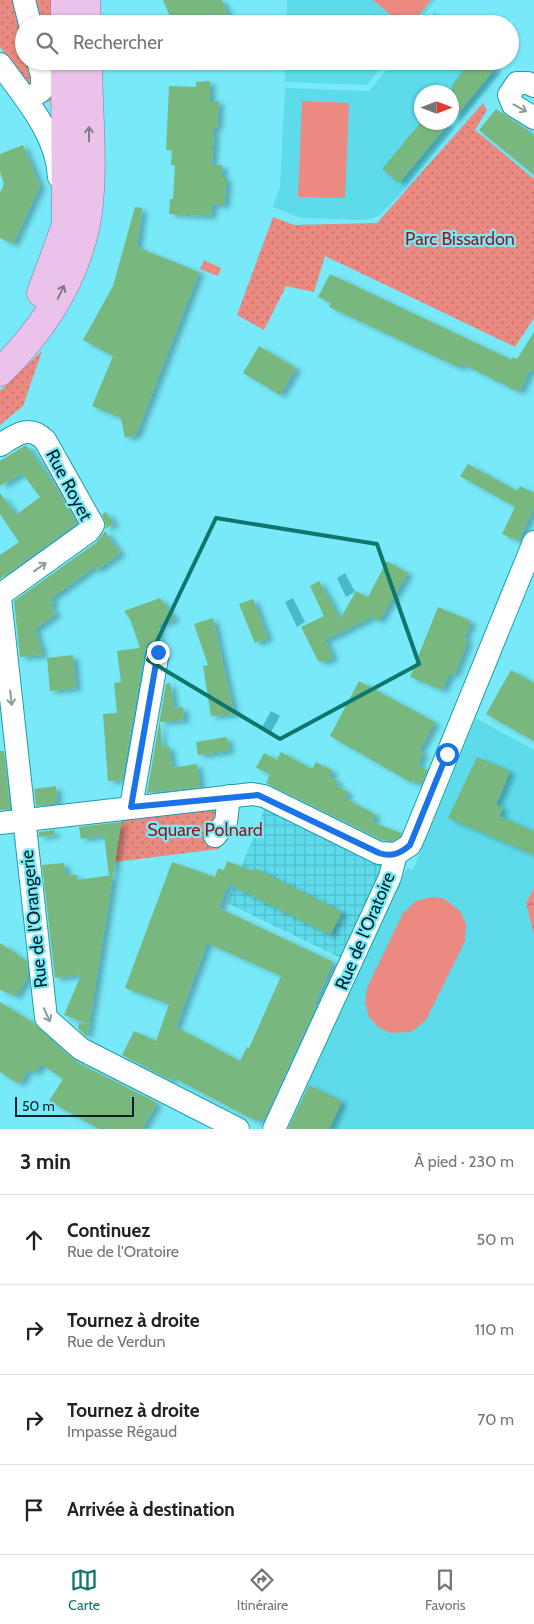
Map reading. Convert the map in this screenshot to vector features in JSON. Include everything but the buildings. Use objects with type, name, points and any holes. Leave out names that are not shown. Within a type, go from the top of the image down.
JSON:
[{"type":"main road","points":[[65,0],[65,15]]},
{"type":"main road","points":[[86,0],[88,15]]},
{"type":"main road","points":[[0,348],[29,317],[45,283],[66,225],[65,70]]},
{"type":"main road","points":[[0,372],[27,344],[54,308],[77,255],[85,228],[89,195],[88,70]]},
{"type":"street","points":[[24,0],[28,15]]},
{"type":"street","points":[[91,15],[94,0]]},
{"type":"street","points":[[0,64],[26,100],[44,130],[59,171],[60,218],[56,253]]},
{"type":"street","points":[[26,100],[42,90],[40,70]]},
{"type":"street","points":[[534,86],[528,83],[516,83],[509,95],[513,105],[534,118]]},
{"type":"street","name":"Rue Royet","points":[[0,445],[21,432],[34,432],[40,435],[45,440],[92,521],[89,531],[0,596]]},
{"type":"street","name":"Rue de l'Oratoire","points":[[274,1129],[390,877],[396,854],[410,845],[415,834],[534,542]]},
{"type":"street","name":"Rue de l'Orangerie","points":[[0,596],[46,1018],[81,1049],[238,1129]]},
{"type":"street","points":[[131,807],[158,652]]},
{"type":"street","points":[[0,823],[252,794],[264,796],[379,853],[396,854]]},
{"type":"street","points":[[214,836],[226,822],[229,796]]},
{"type":"highlighted area","points":[[216,518],[377,544],[419,664],[280,739],[148,660]]},
{"type":"shaded area","points":[[287,0],[436,0],[424,15],[287,15]]},
{"type":"shaded area","points":[[286,70],[379,70],[367,85],[285,82]]},
{"type":"shaded area","points":[[386,70],[502,71],[459,123],[459,85],[414,85],[414,130],[453,130],[380,215],[366,220],[301,218],[273,207],[280,187],[285,88],[369,91]]},
{"type":"shaded area","points":[[345,573],[355,592],[346,597],[337,578]]},
{"type":"shaded area","points":[[293,598],[305,622],[297,627],[285,602]]},
{"type":"shaded area","points":[[271,711],[280,716],[270,734],[261,729]]},
{"type":"shaded area","points":[[476,718],[534,750],[534,888],[526,903],[534,935],[534,1129],[286,1129],[407,868],[413,870]]},
{"type":"shaded area","points":[[265,808],[387,865],[345,960],[227,903]]},
{"type":"green space","points":[[0,0],[55,0],[55,15],[15,15],[15,68],[0,47]]},
{"type":"green space","points":[[373,0],[431,0],[419,15],[390,15]]},
{"type":"green space","points":[[17,70],[56,70],[57,99],[41,104]]},
{"type":"green space","points":[[302,101],[349,103],[345,198],[298,197]]},
{"type":"green space","name":"Parc Bissardon","points":[[483,103],[487,110],[475,130],[534,179],[534,318],[515,347],[325,256],[314,292],[286,286],[264,330],[237,315],[273,217],[294,225],[377,223]]},
{"type":"green space","points":[[204,260],[221,268],[218,276],[200,269]]},
{"type":"green space","points":[[42,351],[23,406],[0,425],[0,391]]},
{"type":"green space","name":"Square Polnard","points":[[241,803],[228,840],[218,849],[115,862],[122,818]]},
{"type":"green space","points":[[534,888],[534,935],[526,903]]},
{"type":"green space","points":[[431,897],[443,898],[460,911],[466,924],[465,941],[426,1020],[411,1032],[391,1033],[378,1027],[369,1017],[365,1003],[367,988],[403,913],[416,901]]},
{"type":"route","points":[[158,652],[131,807],[252,794],[264,796],[379,853],[384,855],[396,854],[404,851],[410,845],[447,754]]}]
